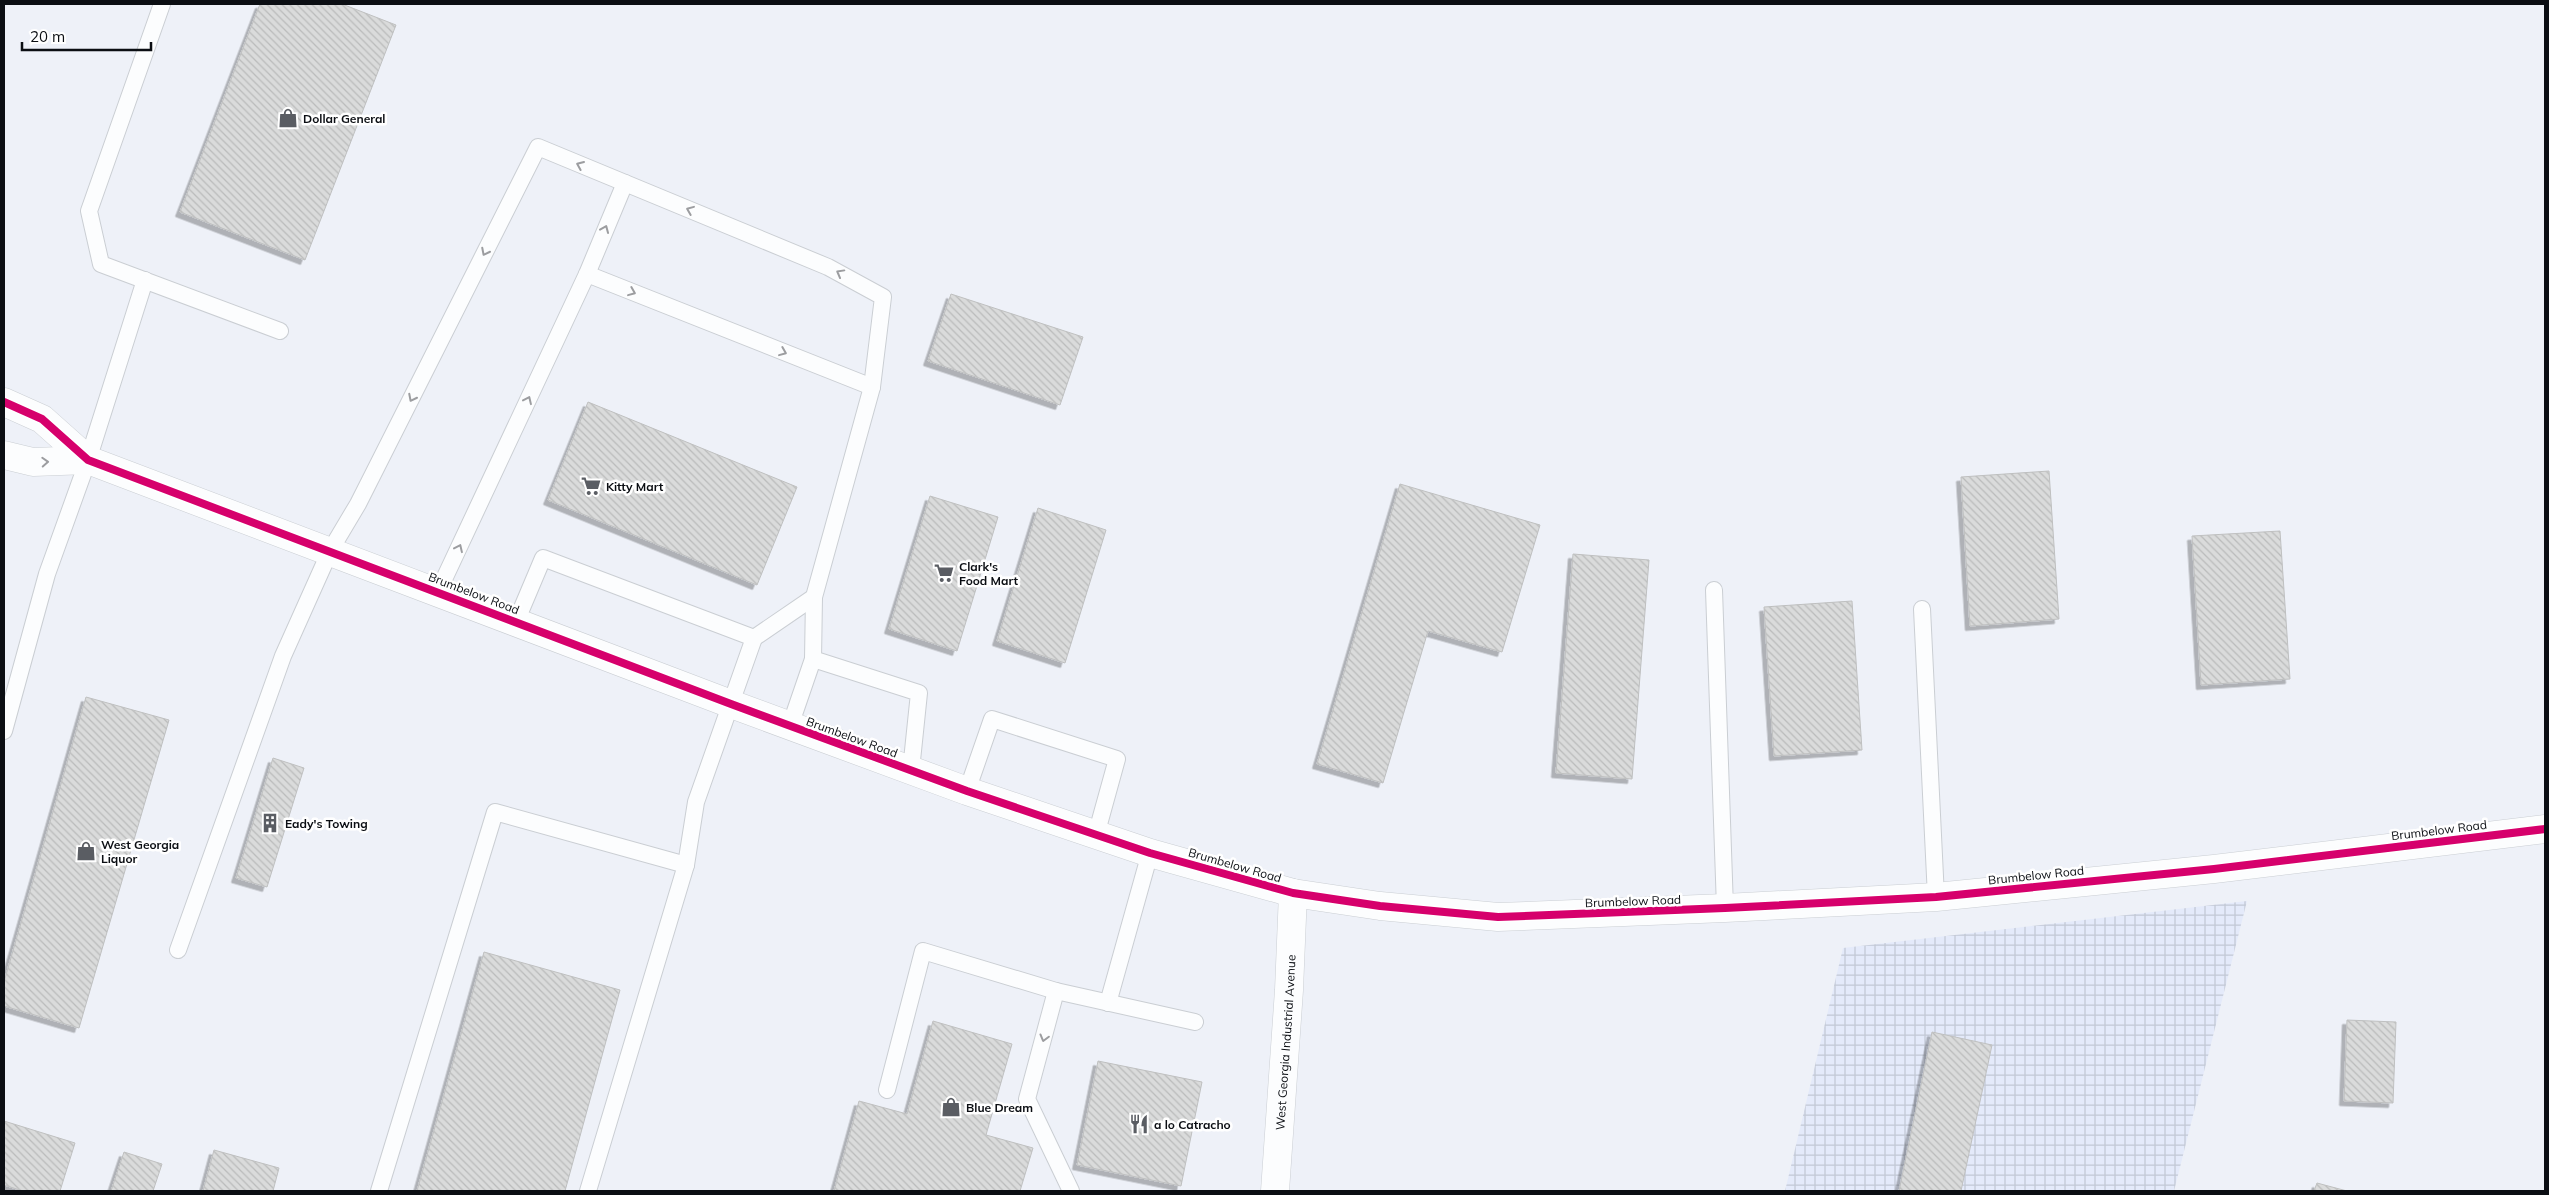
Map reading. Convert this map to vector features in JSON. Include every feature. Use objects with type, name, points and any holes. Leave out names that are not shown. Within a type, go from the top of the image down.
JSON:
[{"type":"street","name":"Brumbelow Road","points":[[4,402],[42,419],[88,460],[731,704],[967,791],[1150,853],[1293,893],[1380,906],[1498,917],[1725,908],[1936,897],[2214,869],[2545,829]]},
{"type":"street","name":"Brumbelow Road","points":[[4,455],[33,462],[88,460]]},
{"type":"street","name":"West Georgia Industrial Avenue","points":[[1276,1191],[1289,990],[1293,893]]},
{"type":"lane","points":[[162,4],[89,211],[101,264],[280,330]]},
{"type":"lane","points":[[178,950],[284,656],[330,551],[358,504],[538,147],[828,267],[883,297],[872,387],[814,596],[813,659],[790,726]]},
{"type":"lane","points":[[438,592],[587,274],[624,183]]},
{"type":"lane","points":[[587,274],[872,387]]},
{"type":"lane","points":[[4,731],[47,574],[88,460],[145,280]]},
{"type":"lane","points":[[516,622],[543,558],[754,638]]},
{"type":"lane","points":[[1714,590],[1725,908]]},
{"type":"lane","points":[[588,1191],[686,865],[696,802],[754,638],[814,596]]},
{"type":"lane","points":[[1922,609],[1936,897]]},
{"type":"lane","points":[[813,659],[919,693],[911,770]]},
{"type":"lane","points":[[967,791],[992,719],[1117,759],[1096,835]]},
{"type":"lane","points":[[379,1191],[495,812],[686,865]]},
{"type":"lane","points":[[1108,1003],[1150,853]]},
{"type":"lane","points":[[887,1090],[923,951],[1056,991],[1195,1022]]},
{"type":"lane","points":[[1056,991],[1028,1099],[1071,1191]]},
{"type":"shaded area","points":[[2247,901],[2174,1191],[1785,1191],[1843,948]]},
{"type":"building","name":"Dollar General","points":[[260,4],[342,4],[396,25],[305,260],[180,212]]},
{"type":"building","points":[[951,294],[1083,337],[1060,405],[928,361]]},
{"type":"building","points":[[588,402],[797,487],[757,585],[548,500]]},
{"type":"building","points":[[2049,471],[2059,619],[1970,626],[1961,477]]},
{"type":"building","points":[[1400,484],[1540,525],[1502,652],[1428,631],[1383,783],[1317,764]]},
{"type":"building","name":"Clark's Food Mart","points":[[930,496],[998,517],[957,651],[889,629]]},
{"type":"building","points":[[1038,508],[1106,530],[1065,663],[997,641]]},
{"type":"building","points":[[2280,531],[2290,679],[2201,685],[2192,536]]},
{"type":"building","points":[[1573,554],[1649,560],[1632,779],[1556,773]]},
{"type":"building","points":[[1852,601],[1862,750],[1774,756],[1764,607]]},
{"type":"building","name":"West Georgia Liquor","points":[[86,697],[169,720],[79,1028],[4,1006],[4,982]]},
{"type":"building","name":"Eady's Towing","points":[[273,758],[304,768],[267,887],[236,878]]},
{"type":"building","points":[[484,952],[620,990],[565,1191],[417,1191]]},
{"type":"building","points":[[2347,1020],[2396,1022],[2393,1103],[2344,1101]]},
{"type":"building","name":"Blue Dream","points":[[933,1021],[1012,1044],[986,1135],[1033,1148],[1020,1191],[834,1191],[859,1101],[907,1114]]},
{"type":"building","points":[[1932,1032],[1992,1045],[1961,1191],[1899,1191]]},
{"type":"building","name":"a lo Catracho","points":[[1098,1061],[1202,1082],[1181,1186],[1077,1165]]},
{"type":"building","points":[[4,1121],[75,1143],[60,1191],[23,1191],[4,1185]]},
{"type":"building","points":[[214,1150],[279,1168],[273,1191],[203,1191]]},
{"type":"building","points":[[124,1152],[162,1164],[153,1191],[111,1191]]},
{"type":"building","points":[[2317,1183],[2347,1191],[2314,1191]]},
{"type":"cycle path","points":[[4,402],[42,419],[88,460],[731,704],[967,791],[1150,853],[1293,893],[1380,906],[1498,917],[1725,908],[1936,897],[2214,869],[2545,829]]},
{"type":"place","name":"Dollar General","points":[[288,118]]},
{"type":"place","name":"Kitty Mart","points":[[591,486]]},
{"type":"place","name":"Clark's Food Mart","points":[[944,573]]},
{"type":"place","name":"Eady's Towing","points":[[270,823]]},
{"type":"place","name":"West Georgia Liquor","points":[[86,851]]},
{"type":"place","name":"Blue Dream","points":[[951,1107]]},
{"type":"place","name":"a lo Catracho","points":[[1139,1124]]}]
